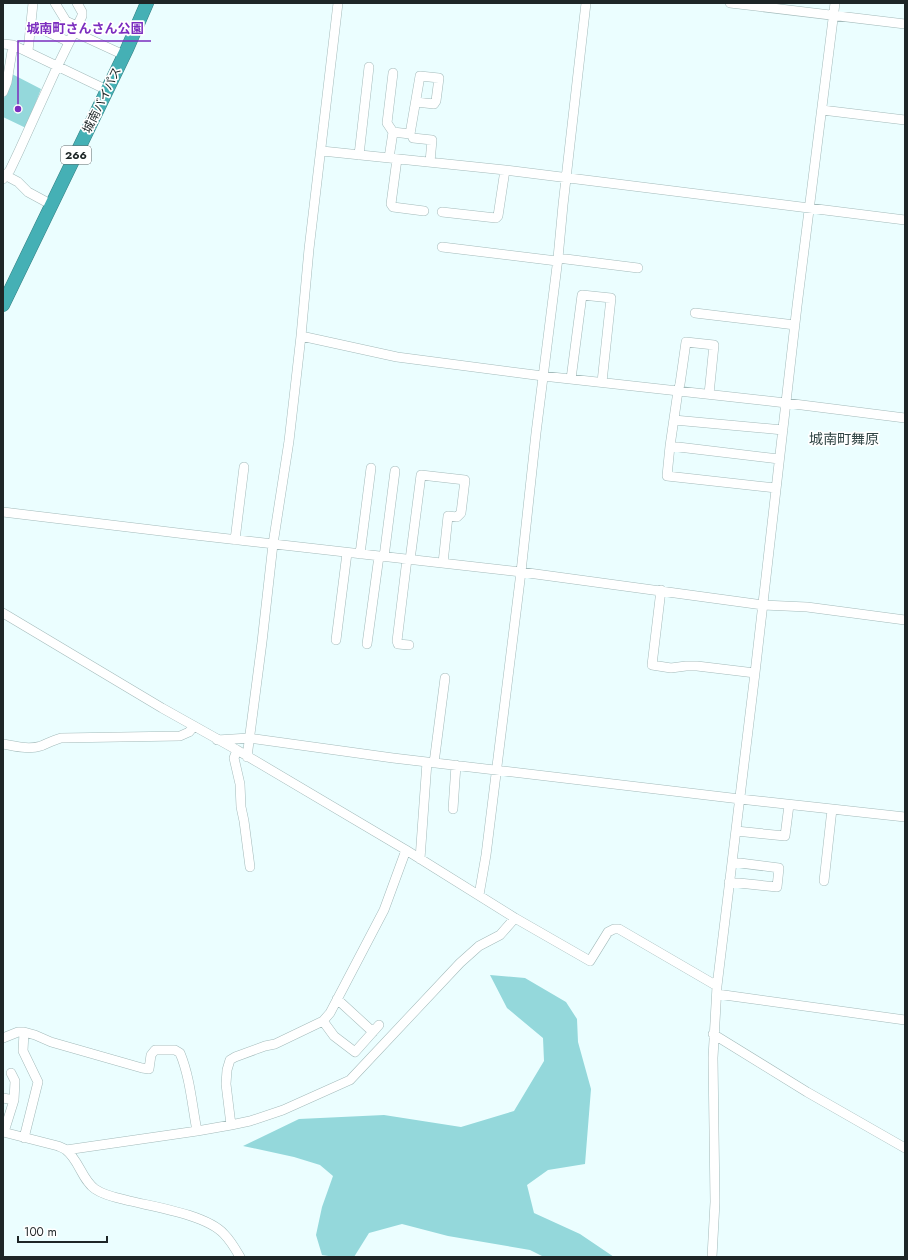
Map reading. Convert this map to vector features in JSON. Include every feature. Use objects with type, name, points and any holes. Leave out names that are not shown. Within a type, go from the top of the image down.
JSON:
[{"type":"highway","name":"城南バイパス","points":[[3,305],[124,55],[147,3]]},
{"type":"street","points":[[28,51],[33,3]]},
{"type":"street","points":[[55,3],[66,21],[76,29],[124,55]]},
{"type":"street","points":[[52,205],[28,192],[18,182],[4,176],[10,170],[82,16],[82,12],[77,3]]},
{"type":"street","points":[[247,757],[262,642],[272,544],[289,441],[309,249],[322,151],[338,3]]},
{"type":"street","points":[[479,895],[486,855],[521,572],[558,259],[586,3]]},
{"type":"street","points":[[730,3],[905,24]]},
{"type":"street","points":[[712,1257],[715,1202],[713,1135],[713,1034],[717,990],[763,605],[782,430],[835,3]]},
{"type":"street","points":[[31,24],[69,42]]},
{"type":"street","points":[[3,44],[13,45],[28,51],[107,90]]},
{"type":"street","points":[[3,90],[13,45]]},
{"type":"street","points":[[359,155],[369,67]]},
{"type":"street","points":[[393,73],[387,123],[393,132],[391,204],[393,207],[424,211]]},
{"type":"street","points":[[393,132],[410,134],[416,102]]},
{"type":"street","points":[[822,110],[905,120]]},
{"type":"street","points":[[413,138],[432,140],[430,162]]},
{"type":"street","points":[[322,151],[505,170],[905,220]]},
{"type":"street","points":[[442,212],[496,218],[498,216],[505,170]]},
{"type":"street","points":[[442,247],[638,268]]},
{"type":"street","points":[[571,379],[582,295],[611,298],[602,382]]},
{"type":"street","points":[[695,313],[795,325]]},
{"type":"street","points":[[301,336],[397,357],[543,376],[709,394],[905,418]]},
{"type":"street","points":[[709,394],[714,345],[686,342],[670,446],[667,476],[776,488]]},
{"type":"street","points":[[674,420],[782,430]]},
{"type":"street","points":[[670,446],[779,459]]},
{"type":"street","points":[[235,540],[244,467]]},
{"type":"street","points":[[360,554],[371,468]]},
{"type":"street","points":[[367,644],[395,471]]},
{"type":"street","points":[[409,645],[398,644],[397,641],[421,474],[465,480],[461,513],[457,517],[448,516],[443,564]]},
{"type":"street","points":[[3,512],[521,572],[763,605],[807,607],[905,620]]},
{"type":"street","points":[[336,640],[347,553]]},
{"type":"street","points":[[661,590],[652,666],[671,668],[697,666],[755,673]]},
{"type":"street","points":[[3,613],[406,850],[516,918],[590,961],[608,932],[614,929],[619,929],[717,990],[905,1020]]},
{"type":"street","points":[[420,859],[430,762],[445,678]]},
{"type":"street","points":[[3,744],[26,748],[40,746],[61,738],[180,736],[189,732],[194,726]]},
{"type":"street","points":[[218,740],[249,738],[496,770],[789,805],[905,817]]},
{"type":"street","points":[[237,750],[234,758],[240,784],[241,808],[250,867]]},
{"type":"street","points":[[453,809],[456,765]]},
{"type":"street","points":[[736,831],[785,836],[789,805]]},
{"type":"street","points":[[824,881],[832,809]]},
{"type":"street","points":[[231,1125],[226,1084],[227,1070],[230,1060],[265,1046],[275,1044],[323,1021],[330,1013],[384,910],[406,850]]},
{"type":"street","points":[[730,882],[777,887],[779,868],[732,862]]},
{"type":"street","points":[[66,1150],[231,1125],[283,1110],[350,1080],[460,963],[479,946],[500,935],[516,918]]},
{"type":"street","points":[[323,1021],[334,1036],[355,1052],[376,1028],[337,999]]},
{"type":"street","points":[[3,1038],[18,1032],[24,1032],[51,1042],[149,1069],[151,1055],[155,1050],[175,1050],[180,1053],[188,1078],[197,1131]]},
{"type":"street","points":[[24,1032],[23,1051],[38,1082],[24,1138]]},
{"type":"street","points":[[713,1034],[807,1092],[905,1148]]},
{"type":"street","points":[[11,1073],[15,1081],[14,1100],[4,1132],[58,1146],[66,1150],[94,1189],[106,1195],[184,1215],[203,1221],[217,1228],[224,1234],[240,1257]]},
{"type":"street","points":[[3,1098],[14,1100]]},
{"type":"shaded area","points":[[12,74],[41,89],[26,128],[3,117],[3,101]]},
{"type":"shaded area","points":[[490,975],[525,978],[566,1002],[577,1019],[578,1042],[591,1089],[585,1164],[548,1170],[527,1185],[534,1213],[580,1234],[614,1257],[544,1257],[530,1250],[448,1236],[402,1224],[369,1233],[354,1257],[322,1255],[316,1235],[322,1207],[333,1176],[320,1165],[294,1157],[243,1146],[299,1119],[384,1115],[461,1127],[514,1111],[544,1061],[543,1038],[507,1008]]},
{"type":"place","name":"城南町さんさん公園","points":[[18,109]]},
{"type":"district","name":"城南町舞原","points":[[844,439]]}]
